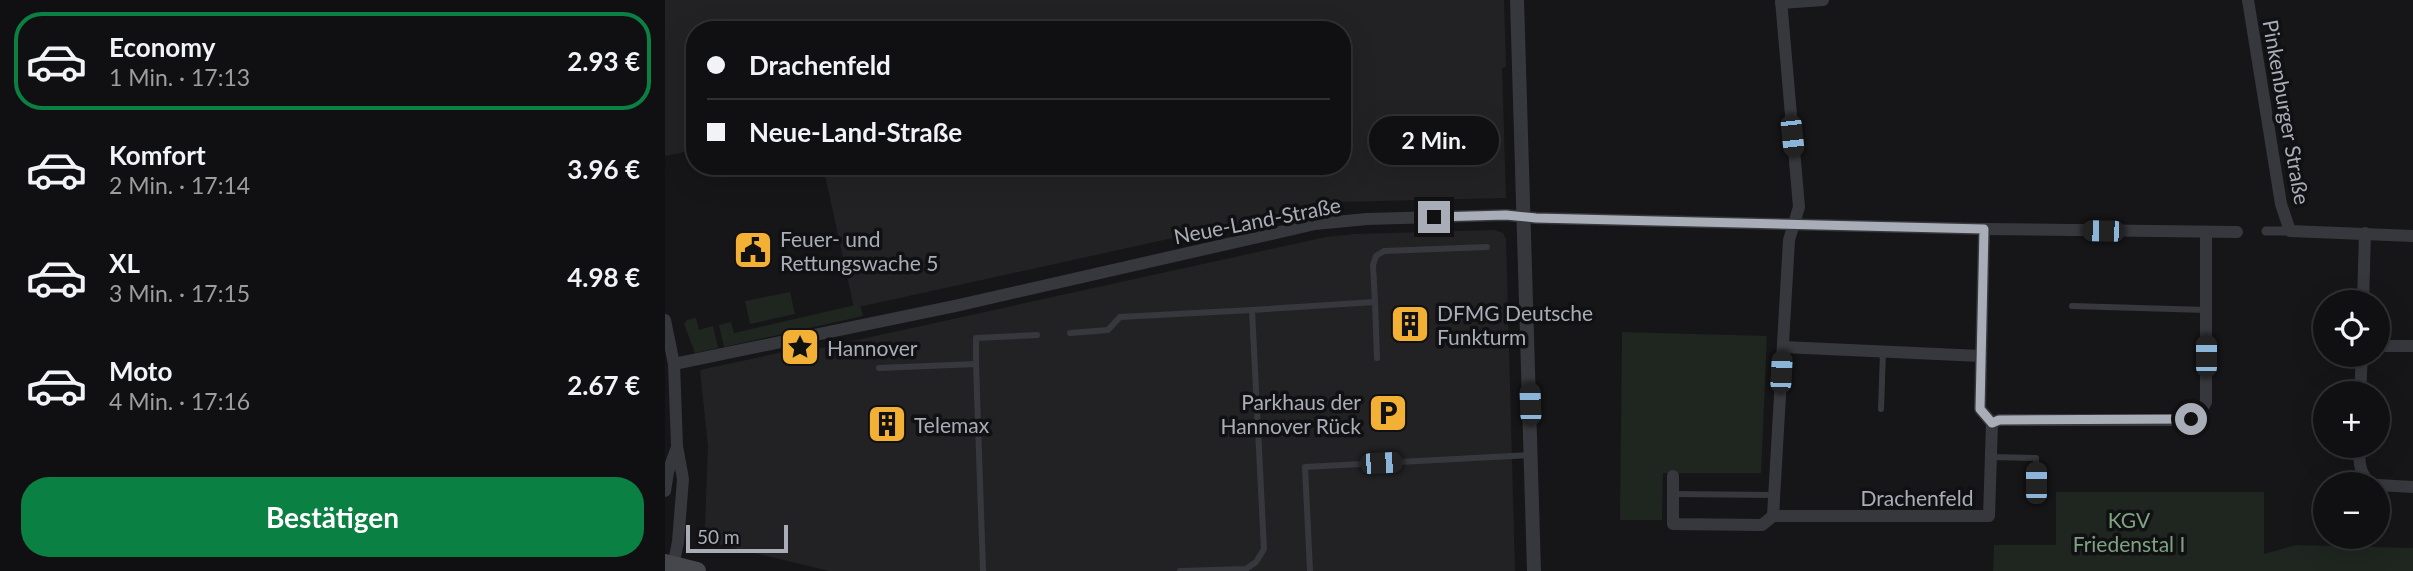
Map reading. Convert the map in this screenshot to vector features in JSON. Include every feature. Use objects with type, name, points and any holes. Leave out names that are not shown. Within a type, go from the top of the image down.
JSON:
[{"type":"main road","points":[[670,567],[697,571]]},
{"type":"street","points":[[1517,0],[1534,571]]},
{"type":"street","points":[[1673,476],[1673,524],[1762,525],[1773,516],[1789,240],[1799,206],[1781,1],[1823,0]]},
{"type":"street","name":"Pinkenburger Straße","points":[[2248,0],[2281,204],[2290,231]]},
{"type":"street","name":"Neue-Land-Straße","points":[[674,364],[928,312],[1315,224],[1367,219],[1506,215],[1794,225],[2237,232]]},
{"type":"street","points":[[1984,229],[1980,409],[1992,423],[1999,420],[2182,420],[2198,416],[2206,402],[2206,233]]},
{"type":"street","points":[[2266,231],[2413,236]]},
{"type":"street","points":[[2363,290],[2365,233]]},
{"type":"street","points":[[665,320],[674,364],[677,446],[683,479],[678,542],[670,567]]},
{"type":"street","points":[[2390,346],[2413,346]]},
{"type":"street","points":[[1783,347],[1981,356]]},
{"type":"street","name":"Drachenfeld","points":[[1773,516],[1989,516],[1992,423]]},
{"type":"street","points":[[665,491],[677,446]]},
{"type":"street","points":[[2390,486],[2413,487]]},
{"type":"lane","points":[[1377,358],[1373,265],[1376,256],[1384,251],[1487,247]]},
{"type":"lane","points":[[1070,333],[1108,330],[1120,317],[1375,302]]},
{"type":"lane","points":[[2072,306],[2206,310]]},
{"type":"lane","points":[[1180,571],[1246,569],[1257,562],[1263,550],[1252,310]]},
{"type":"lane","points":[[983,571],[975,338],[1037,335]]},
{"type":"lane","points":[[1881,409],[1883,352]]},
{"type":"lane","points":[[879,368],[976,364]]},
{"type":"lane","points":[[1310,571],[1305,467],[1531,455]]},
{"type":"lane","points":[[1991,457],[2036,458],[2036,483]]},
{"type":"lane","points":[[1673,494],[1774,495]]},
{"type":"shaded area","points":[[665,0],[1504,0],[1506,67],[1502,68],[1506,198],[1337,202],[854,308],[825,175],[1351,175],[1351,21],[686,21],[686,152],[665,156]]},
{"type":"shaded area","points":[[1495,230],[1503,233],[1506,239],[1515,571],[829,571],[718,544],[705,527],[708,447],[700,370],[811,346],[816,349],[1326,237]]},
{"type":"green space","points":[[790,292],[795,314],[750,324],[745,301]]},
{"type":"green space","points":[[860,304],[863,316],[724,347],[719,325],[731,322],[734,333]]},
{"type":"green space","points":[[696,318],[699,330],[713,326],[718,348],[695,353],[684,324],[687,320]]},
{"type":"green space","points":[[1622,332],[1767,336],[1761,473],[1663,473],[1662,520],[1620,520]]},
{"type":"green space","name":"KGV Friedenstal I","points":[[2056,492],[2264,492],[2264,554],[2296,545],[2313,545],[2313,549],[2413,548],[2413,571],[1993,571],[1994,545],[2056,545]]},
{"type":"place","name":"Feuer- und Rettungswache 5","points":[[753,250]]},
{"type":"place","name":"DFMG Deutsche Funkturm","points":[[1410,324]]},
{"type":"place","name":"Hannover","points":[[800,347]]},
{"type":"place","name":"Parkhaus der Hannover Rück","points":[[1388,413]]},
{"type":"place","name":"Telemax","points":[[887,424]]},
{"type":"route","points":[[1434,217],[1506,215],[1536,218],[1984,229],[1980,409],[1992,423],[1999,420],[2191,419]]}]
